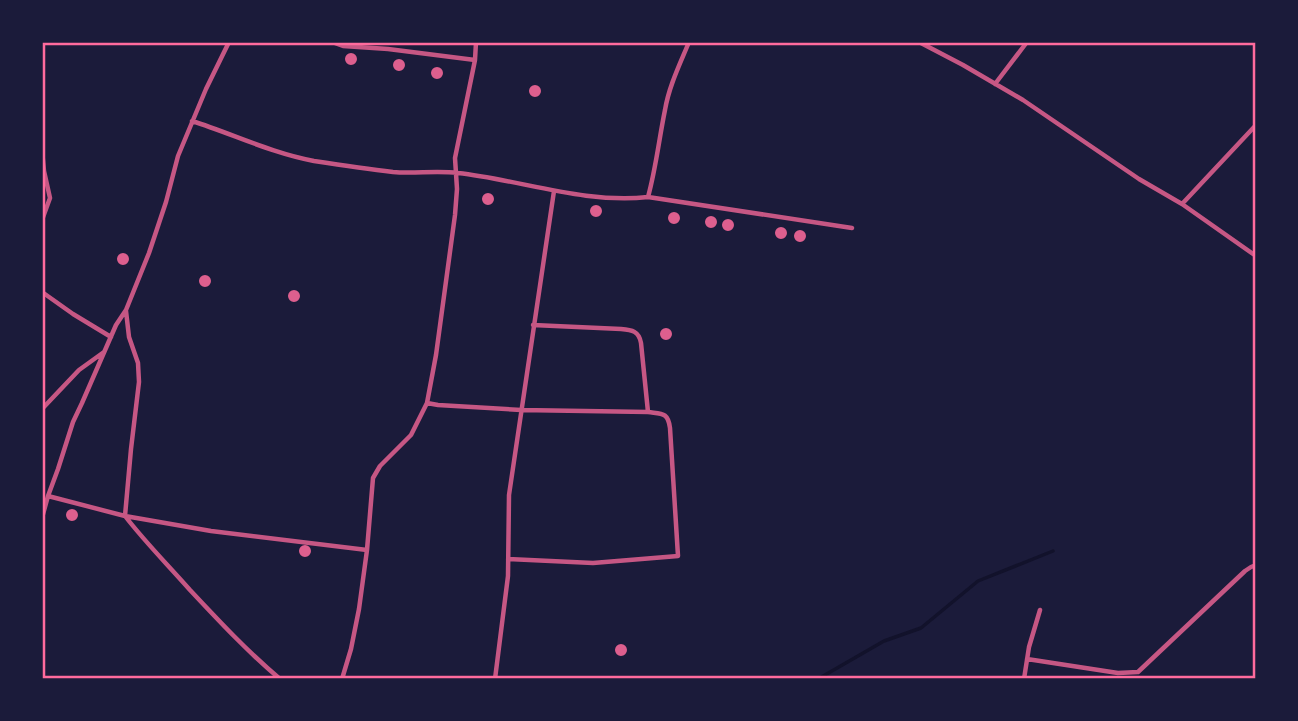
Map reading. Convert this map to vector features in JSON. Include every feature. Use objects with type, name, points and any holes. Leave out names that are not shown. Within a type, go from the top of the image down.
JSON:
[{"type":"street","points":[[42,518],[73,422],[116,325],[126,310],[149,253],[178,156],[229,42]]},
{"type":"street","points":[[332,42],[343,46],[475,60]]},
{"type":"street","points":[[342,679],[351,649],[367,550],[375,473],[385,459],[411,435],[427,403],[455,215],[455,158],[475,60],[475,42]]},
{"type":"street","points":[[648,197],[654,177],[665,107],[689,42]]},
{"type":"street","points":[[919,42],[1023,100],[1256,256]]},
{"type":"street","points":[[995,84],[1027,42]]},
{"type":"street","points":[[42,77],[42,138]]},
{"type":"street","points":[[192,121],[256,145],[314,161],[395,172],[456,172],[554,191],[629,199],[648,197],[852,228]]},
{"type":"street","points":[[1182,204],[1256,125]]},
{"type":"street","points":[[42,150],[50,198],[42,220]]},
{"type":"street","points":[[495,679],[505,599],[509,495],[554,191]]},
{"type":"street","points":[[42,292],[111,337]]},
{"type":"street","points":[[126,310],[129,337],[138,363],[139,382],[125,516],[211,613],[280,679]]},
{"type":"street","points":[[533,325],[635,332],[642,343],[648,412]]},
{"type":"street","points":[[42,409],[79,370],[104,352]]},
{"type":"street","points":[[427,403],[521,410],[648,412],[662,414],[669,421],[678,556],[593,563],[508,559]]},
{"type":"street","points":[[48,496],[125,516],[211,531],[367,550]]},
{"type":"street","points":[[1027,659],[1118,673],[1138,672],[1245,571],[1256,565]]},
{"type":"street","points":[[1024,679],[1029,647],[1040,610]]},
{"type":"building","points":[[351,53],[357,59],[351,65],[345,59]]},
{"type":"building","points":[[399,59],[405,65],[399,71],[393,65]]},
{"type":"building","points":[[437,67],[443,73],[437,79],[431,73]]},
{"type":"building","points":[[535,85],[541,91],[535,97],[529,91]]},
{"type":"building","points":[[488,193],[494,199],[488,205],[482,199]]},
{"type":"building","points":[[596,205],[602,211],[596,217],[590,211]]},
{"type":"building","points":[[674,212],[680,218],[674,224],[668,218]]},
{"type":"building","points":[[711,216],[717,222],[711,228],[705,222]]},
{"type":"building","points":[[728,219],[734,225],[728,231],[722,225]]},
{"type":"building","points":[[781,227],[787,233],[781,239],[775,233]]},
{"type":"building","points":[[800,230],[806,236],[800,242],[794,236]]},
{"type":"building","points":[[123,253],[129,259],[123,265],[117,259]]},
{"type":"building","points":[[205,275],[211,281],[205,287],[199,281]]},
{"type":"building","points":[[294,290],[300,296],[294,302],[288,296]]},
{"type":"building","points":[[666,328],[672,334],[666,340],[660,334]]},
{"type":"building","points":[[72,509],[78,515],[72,521],[66,515]]},
{"type":"building","points":[[305,545],[311,551],[305,557],[299,551]]},
{"type":"building","points":[[621,644],[627,650],[621,656],[615,650]]},
{"type":"waterway","points":[[818,679],[884,641],[921,628],[978,581],[1053,551]]}]
